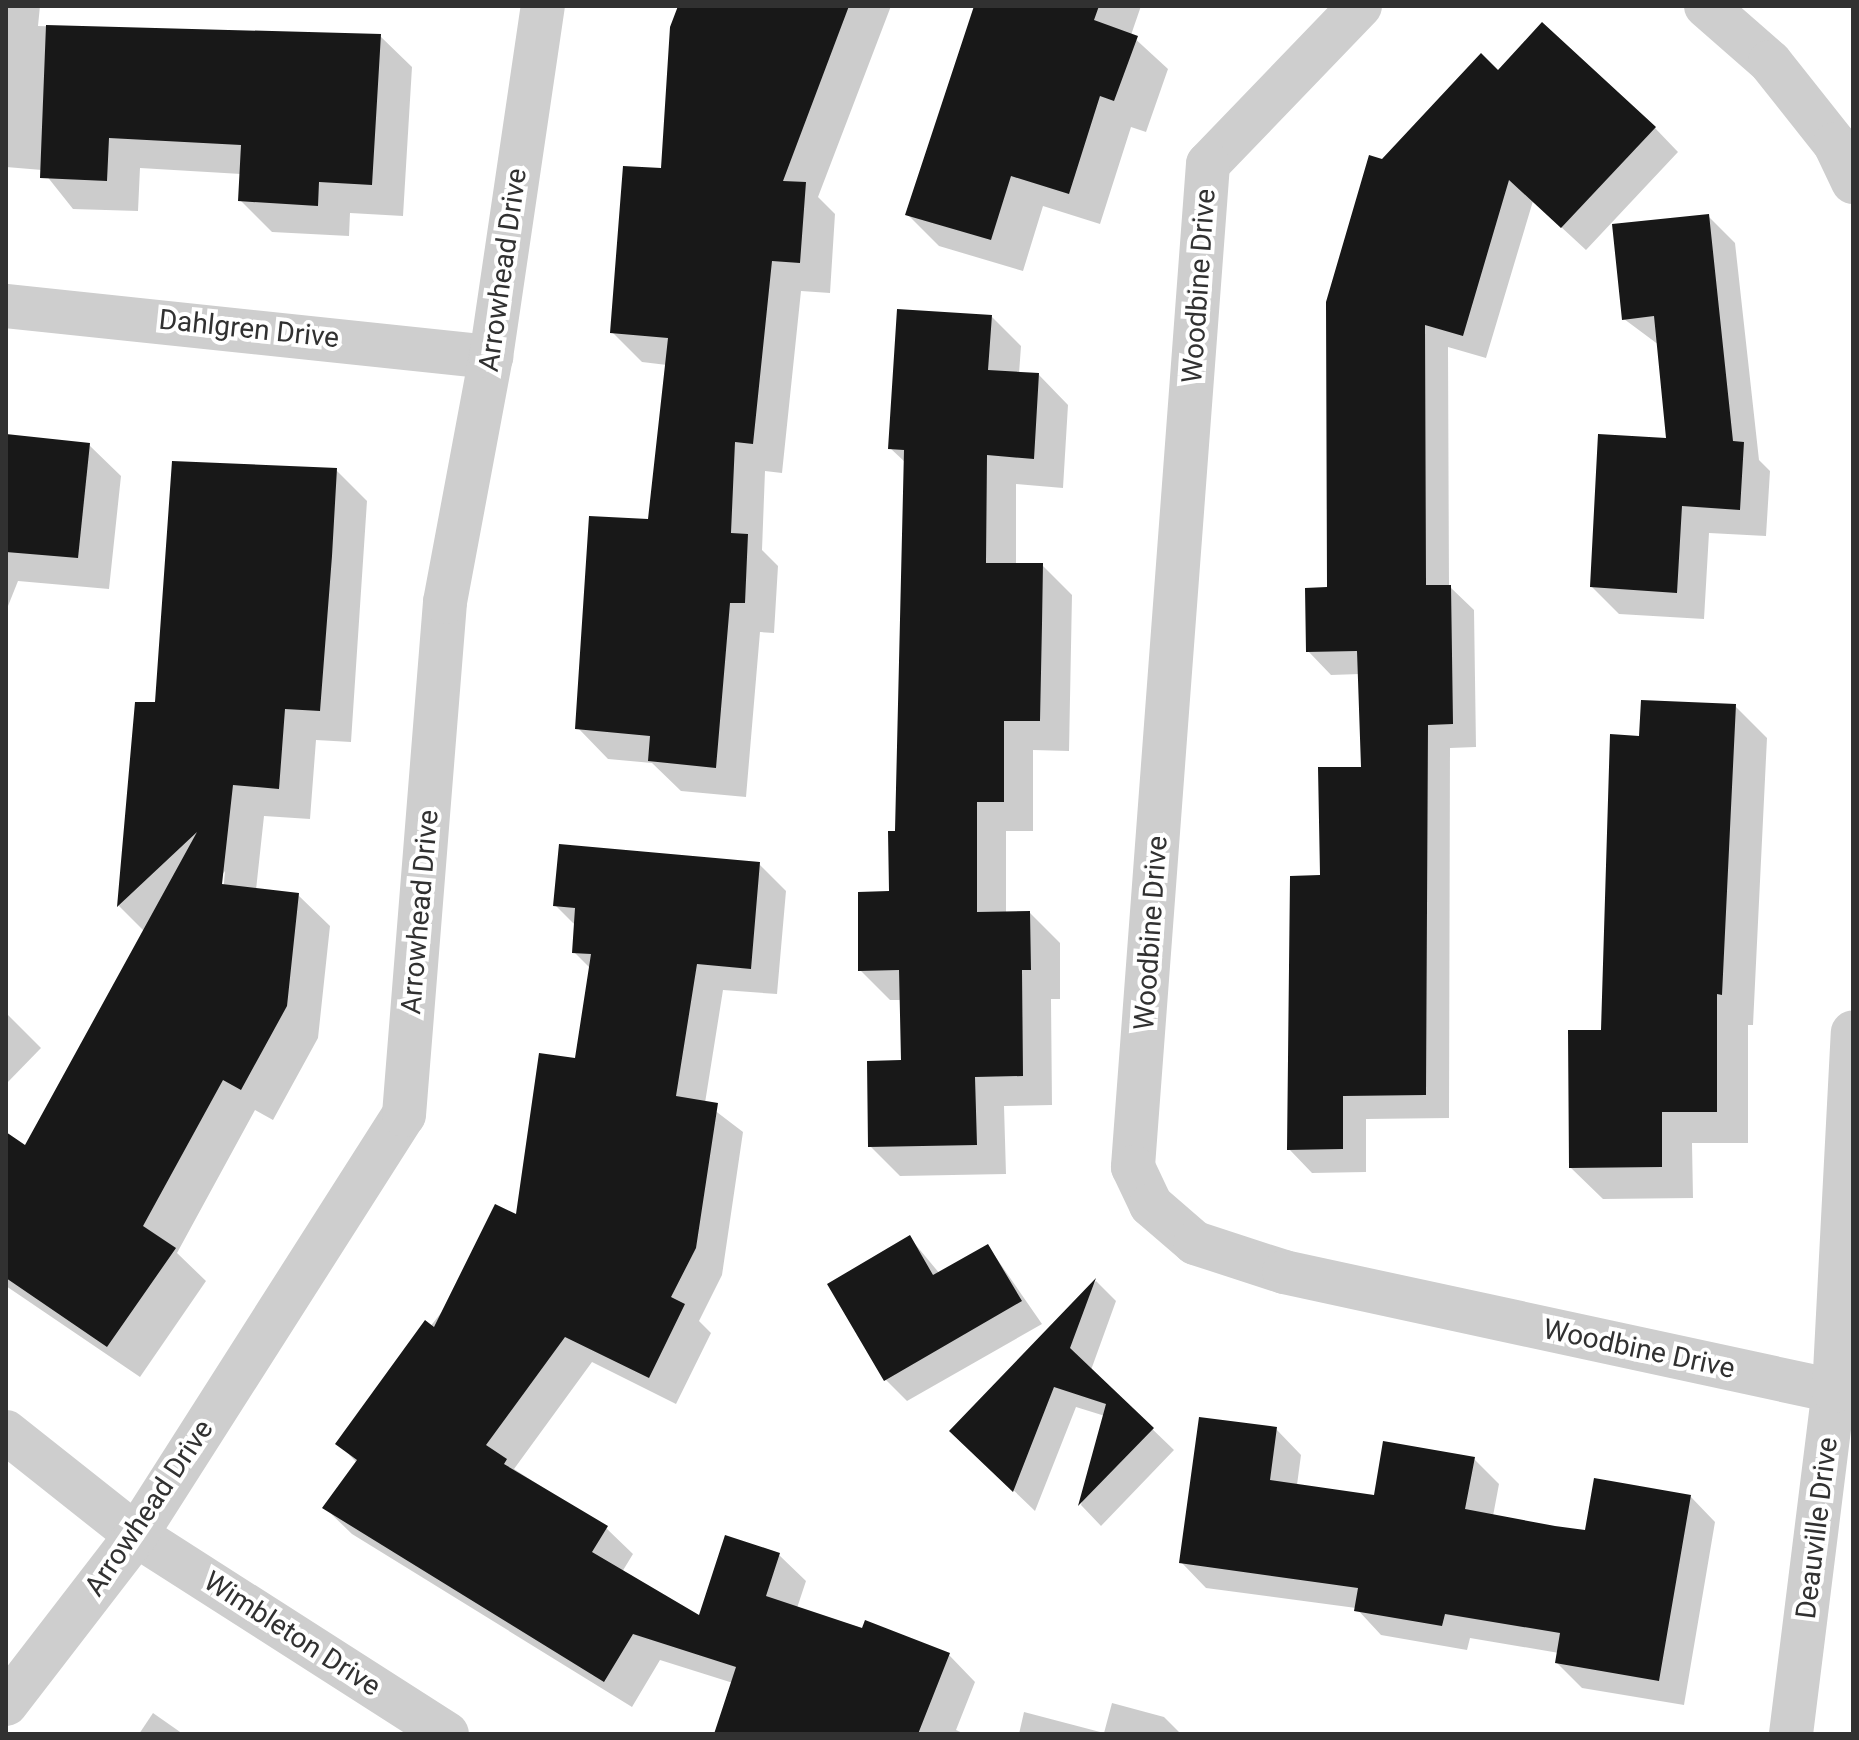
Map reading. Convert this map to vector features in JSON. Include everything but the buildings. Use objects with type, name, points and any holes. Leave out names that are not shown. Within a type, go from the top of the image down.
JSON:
[{"type":"street","name":"Arrowhead Drive","points":[[6,1704],[136,1535],[404,1115],[445,602],[491,357],[543,6]]},
{"type":"street","name":"Woodbine Drive","points":[[1360,6],[1208,164],[1133,1167],[1151,1205],[1195,1243],[1284,1272],[1834,1391]]},
{"type":"street","points":[[1706,6],[1770,62],[1835,144],[1853,182]]},
{"type":"street","name":"Dahlgren Drive","points":[[6,306],[491,357]]},
{"type":"street","name":"Deauville Drive","points":[[1791,1734],[1834,1391],[1853,1033]]},
{"type":"street","points":[[6,1432],[136,1535]]},
{"type":"street","name":"Wimbleton Drive","points":[[136,1535],[447,1734]]}]
